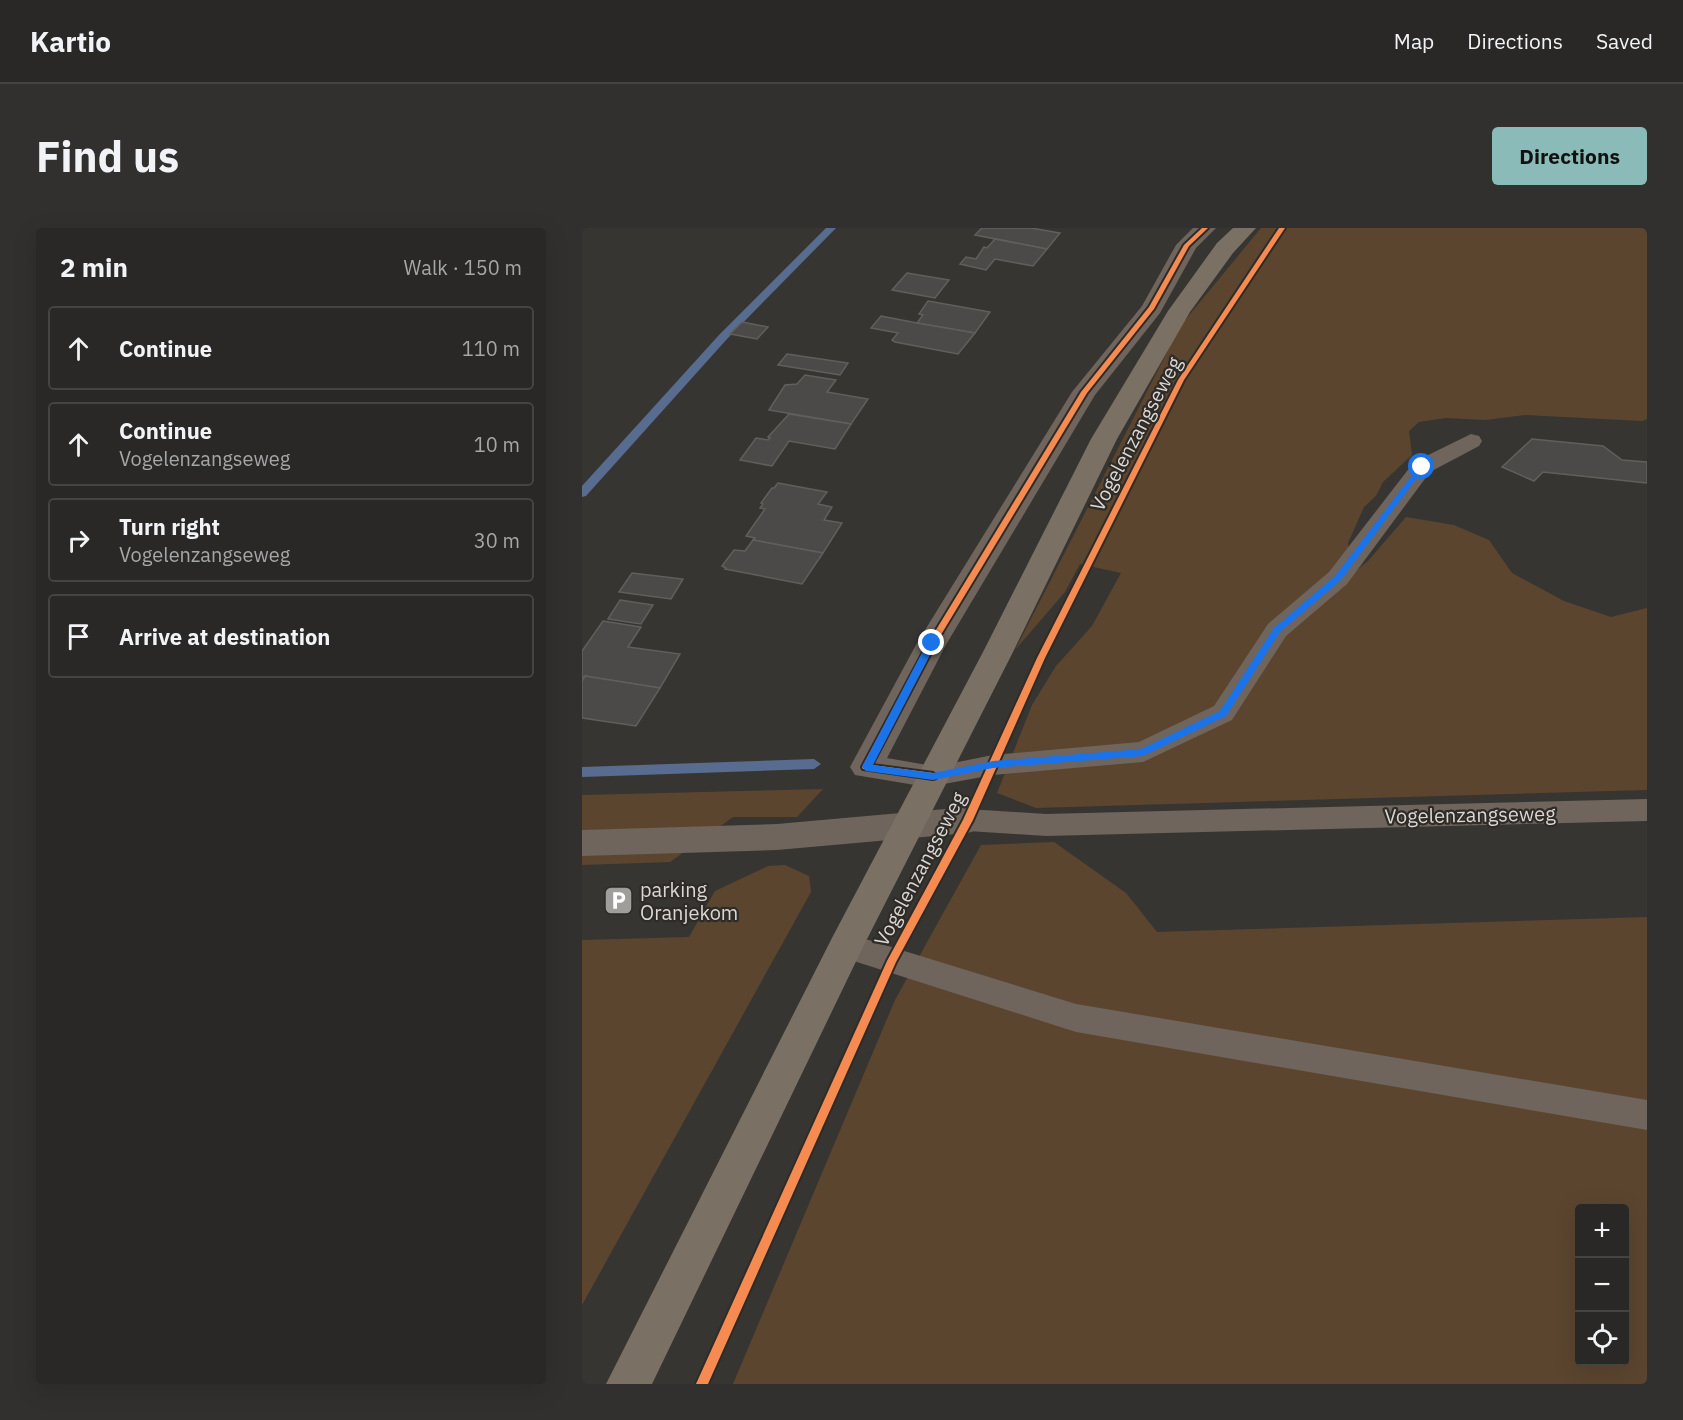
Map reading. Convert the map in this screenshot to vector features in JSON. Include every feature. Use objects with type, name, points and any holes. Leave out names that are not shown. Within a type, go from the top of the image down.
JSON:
[{"type":"main road","name":"Vogelenzangseweg","points":[[628,1384],[846,946],[1104,439],[1179,312],[1226,248],[1245,228]]},
{"type":"street","name":"Vogelenzangseweg","points":[[933,776],[866,767],[932,643],[1078,402],[1152,308],[1187,245],[1205,228]]},
{"type":"street","points":[[1152,308],[1179,312]]},
{"type":"street","name":"Vogelenzangseweg","points":[[910,824],[968,820]]},
{"type":"street","points":[[582,843],[837,834],[910,824]]},
{"type":"lane","points":[[933,776],[993,765],[1143,752],[1223,713],[1277,630],[1338,578],[1422,467],[1471,441]]},
{"type":"lane","name":"Vogelenzangseweg","points":[[968,820],[1046,825],[1647,810]]},
{"type":"lane","points":[[846,946],[1076,1018],[1647,1115]]},
{"type":"shaded area","points":[[1261,228],[1647,228],[1647,419],[1642,421],[1525,415],[1485,420],[1446,418],[1419,422],[1409,431],[1412,455],[1383,482],[1376,496],[1364,507],[1348,543],[1352,574],[1368,561],[1406,517],[1454,525],[1489,540],[1512,573],[1564,601],[1611,617],[1647,608],[1647,790],[1036,808],[997,793],[1032,705],[1056,666],[1092,626],[1121,573],[1080,564],[1065,592],[1015,650],[1181,325]]},
{"type":"shaded area","points":[[823,789],[797,817],[733,817],[670,862],[582,865],[582,795]]},
{"type":"shaded area","points":[[1054,842],[1126,893],[1157,932],[1647,917],[1647,1384],[733,1384],[895,1000],[981,845]]},
{"type":"shaded area","points":[[785,865],[809,876],[811,892],[582,1305],[582,940],[689,937],[715,891],[768,866]]},
{"type":"building","points":[[982,228],[1031,228],[1060,233],[1047,249],[975,235]]},
{"type":"building","points":[[995,239],[1047,249],[1033,266],[995,259],[986,270],[960,264],[966,257],[976,259],[984,247],[987,248]]},
{"type":"building","points":[[907,273],[949,280],[935,298],[892,290]]},
{"type":"building","points":[[928,301],[990,312],[975,333],[917,323],[923,315],[919,314]]},
{"type":"building","points":[[881,316],[975,333],[958,354],[895,342],[892,340],[898,333],[871,328]]},
{"type":"building","points":[[742,322],[768,327],[757,339],[730,334]]},
{"type":"building","points":[[787,354],[848,363],[840,375],[778,365]]},
{"type":"building","points":[[805,375],[836,380],[827,392],[868,399],[851,424],[769,410],[785,385],[797,384]]},
{"type":"building","points":[[789,414],[851,424],[835,449],[789,441],[772,466],[740,460],[756,438],[768,440],[770,438],[768,437]]},
{"type":"building","points":[[1532,439],[1603,446],[1622,460],[1647,462],[1647,483],[1543,472],[1534,481],[1502,467]]},
{"type":"building","points":[[778,483],[827,492],[818,504],[832,507],[824,520],[842,523],[823,553],[753,540],[755,538],[746,536],[765,509],[760,508],[763,504],[761,503]]},
{"type":"building","points":[[753,540],[823,553],[802,584],[725,569],[722,566],[734,550],[745,551]]},
{"type":"building","points":[[632,573],[683,579],[671,599],[619,592]]},
{"type":"building","points":[[620,600],[653,605],[641,624],[608,619]]},
{"type":"building","points":[[603,621],[641,627],[628,647],[680,654],[660,688],[585,676],[582,678],[582,651]]},
{"type":"building","points":[[585,676],[660,688],[636,726],[582,718],[582,681]]},
{"type":"waterway","points":[[582,493],[723,337],[831,228]]},
{"type":"waterway","points":[[582,772],[814,764]]},
{"type":"cycle path","points":[[933,776],[866,767],[932,643],[1084,392],[1152,308],[1187,245],[1205,228]]},
{"type":"cycle path","points":[[702,1384],[892,961],[968,820],[1041,658],[1181,380],[1282,228]]},
{"type":"place","name":"parking Oranjekom","points":[[619,901]]},
{"type":"route","points":[[932,643],[866,767],[933,776],[993,765],[1143,752],[1223,713],[1277,630],[1338,578],[1422,467]]}]
